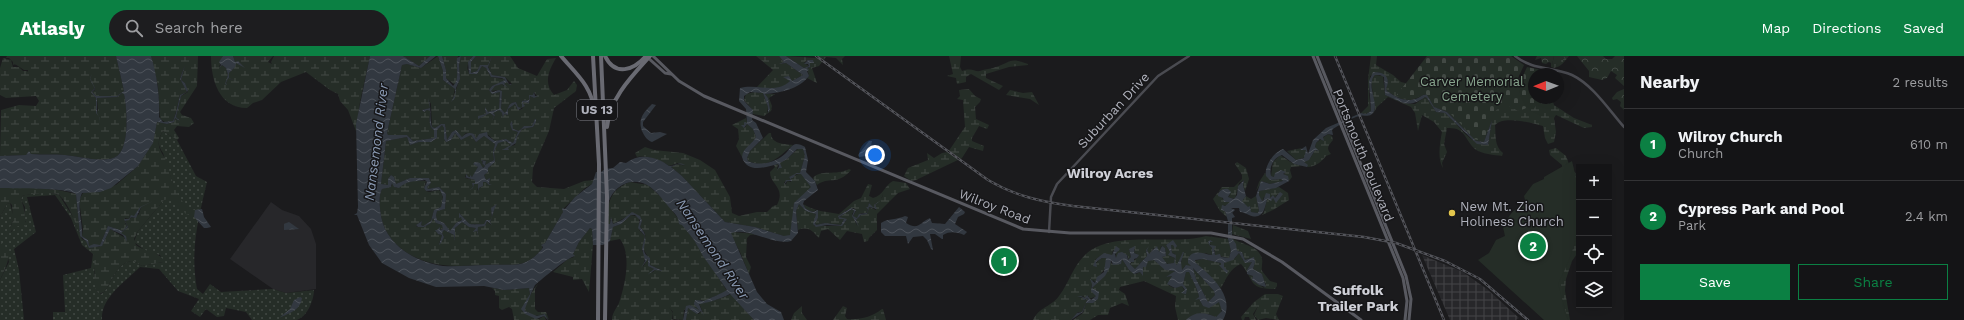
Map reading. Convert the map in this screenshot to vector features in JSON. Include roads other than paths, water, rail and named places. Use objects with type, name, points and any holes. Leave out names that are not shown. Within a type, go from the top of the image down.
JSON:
[{"type":"highway","points":[[561,56],[579,75],[591,97],[595,115],[599,164]]},
{"type":"highway","name":"US 13","points":[[593,56],[599,164],[600,254],[598,320]]},
{"type":"highway","name":"US 13","points":[[601,56],[606,159],[607,254],[605,320]]},
{"type":"highway","points":[[605,56],[613,66],[625,69],[636,66],[649,56]]},
{"type":"highway","points":[[606,159],[608,125],[613,106],[625,84],[649,56]]},
{"type":"main road","name":"Wilroy Road","points":[[649,56],[665,73],[671,74],[696,92],[1012,226],[1031,231],[1049,232],[1211,233],[1248,241],[1265,251],[1361,320]]},
{"type":"main road","name":"Suburban Drive","points":[[1049,232],[1051,197],[1057,184],[1158,76],[1189,56]]},
{"type":"main road","name":"Portsmouth Boulevard","points":[[1313,56],[1340,119]]},
{"type":"main road","name":"Portsmouth Boulevard","points":[[1317,56],[1342,125],[1398,260]]},
{"type":"main road","points":[[1515,56],[1523,62],[1535,67],[1567,74],[1579,79],[1595,94],[1624,127]]},
{"type":"main road","points":[[1398,260],[1406,289],[1405,320]]},
{"type":"main road","points":[[1398,260],[1410,291],[1409,320]]},
{"type":"water","points":[[116,56],[151,56],[158,86],[159,117],[163,122],[173,121],[180,95],[186,92],[181,96],[176,117],[180,121],[175,118],[174,122],[167,124],[157,122],[153,143],[138,166],[111,188],[100,192],[82,193],[80,198],[80,209],[82,236],[88,240],[89,246],[94,244],[100,245],[108,226],[123,231],[127,226],[124,219],[129,219],[131,215],[134,216],[140,207],[153,201],[141,207],[136,218],[131,217],[129,220],[125,221],[128,227],[121,233],[126,236],[127,242],[123,235],[110,229],[102,246],[89,248],[86,241],[80,236],[76,194],[51,189],[0,188],[0,156],[26,155],[29,151],[31,154],[65,155],[92,159],[106,159],[117,156],[121,151],[126,136],[127,117],[124,94],[122,93],[117,97],[97,98],[97,113],[99,116],[96,113],[96,98],[91,92],[95,88],[92,92],[96,96],[117,96],[124,91]]},
{"type":"water","points":[[223,56],[233,56],[235,62],[238,61],[245,68],[236,63],[235,67],[229,73],[229,78],[238,82],[228,78],[226,83],[227,85],[225,84],[228,75],[226,68],[222,65],[219,68],[221,65],[219,62]]},
{"type":"water","name":"Nansemond River","points":[[370,56],[403,56],[419,66],[430,56],[436,56],[421,68],[407,64],[402,65],[387,133],[388,135],[407,135],[413,141],[434,138],[434,130],[431,126],[430,122],[430,111],[427,110],[424,112],[422,110],[430,108],[428,98],[430,105],[432,127],[435,128],[441,124],[445,124],[447,140],[452,132],[456,130],[462,137],[471,133],[474,134],[476,139],[479,134],[487,132],[488,136],[495,141],[506,139],[513,143],[518,132],[512,130],[510,124],[512,121],[513,129],[519,131],[524,126],[532,126],[536,119],[533,127],[522,129],[517,137],[516,143],[508,148],[509,150],[502,150],[511,145],[506,141],[498,143],[494,152],[495,162],[488,168],[488,172],[484,175],[486,180],[490,178],[489,184],[492,185],[489,185],[486,182],[483,182],[483,186],[479,188],[478,191],[478,184],[474,184],[473,188],[470,190],[473,187],[472,183],[475,183],[475,180],[464,177],[466,177],[466,174],[469,177],[470,175],[472,177],[478,167],[473,164],[475,162],[480,163],[483,168],[485,166],[481,160],[486,161],[485,165],[494,160],[493,152],[495,144],[484,136],[476,142],[471,135],[461,140],[455,133],[451,140],[446,142],[444,139],[444,128],[442,125],[437,130],[437,138],[431,142],[419,142],[410,145],[407,137],[386,141],[381,184],[388,185],[388,179],[391,175],[394,177],[396,184],[410,178],[429,178],[431,183],[427,187],[428,189],[439,187],[446,194],[445,209],[437,211],[436,215],[437,220],[444,223],[450,231],[456,223],[462,220],[461,217],[459,218],[459,213],[471,224],[484,224],[486,220],[491,219],[490,222],[492,225],[487,221],[485,226],[478,227],[477,237],[477,231],[473,232],[476,228],[469,227],[462,222],[455,228],[455,241],[454,235],[444,230],[442,233],[444,237],[439,245],[442,235],[438,234],[435,230],[440,227],[440,230],[443,229],[442,225],[436,223],[433,218],[431,223],[424,227],[418,227],[416,225],[422,221],[421,225],[423,226],[431,221],[434,210],[441,207],[443,197],[440,190],[426,191],[424,188],[427,182],[425,180],[408,182],[399,188],[394,187],[392,183],[391,187],[382,189],[380,199],[381,216],[389,235],[395,244],[422,261],[443,266],[511,265],[523,263],[535,256],[542,249],[543,247],[541,245],[545,243],[563,212],[562,208],[565,209],[575,197],[592,184],[596,172],[613,168],[620,162],[626,163],[642,157],[659,160],[669,166],[677,164],[671,167],[682,176],[725,222],[755,227],[784,236],[790,235],[794,203],[811,187],[801,174],[796,174],[793,178],[791,178],[792,181],[787,181],[784,185],[786,180],[791,180],[789,177],[797,173],[800,173],[805,156],[803,149],[797,149],[787,159],[780,163],[782,168],[779,168],[777,171],[779,166],[778,164],[757,168],[748,166],[742,157],[746,148],[756,137],[753,129],[747,124],[744,128],[741,125],[744,125],[744,122],[747,123],[746,109],[739,101],[740,88],[778,87],[790,81],[783,77],[789,76],[792,81],[803,75],[786,63],[779,64],[784,62],[779,56],[786,56],[804,68],[809,66],[808,64],[804,64],[808,60],[813,60],[814,63],[810,63],[810,67],[807,68],[809,70],[807,71],[809,76],[800,84],[789,90],[765,94],[768,98],[770,109],[768,113],[768,107],[763,93],[750,92],[744,96],[744,101],[753,110],[752,120],[756,123],[763,138],[750,151],[747,158],[748,161],[758,164],[768,163],[778,159],[786,153],[791,146],[799,144],[805,147],[808,160],[806,172],[815,181],[818,190],[804,201],[803,204],[806,209],[813,212],[818,210],[818,218],[815,223],[816,225],[825,223],[841,225],[844,219],[839,219],[838,216],[851,208],[856,210],[853,216],[857,218],[859,214],[867,213],[868,209],[866,207],[868,207],[869,203],[874,208],[869,207],[867,214],[861,215],[856,220],[859,227],[852,216],[854,211],[852,209],[839,217],[847,219],[842,226],[827,225],[816,227],[813,224],[816,214],[806,211],[799,204],[796,211],[798,233],[791,241],[777,241],[746,232],[731,233],[757,292],[767,304],[781,312],[784,320],[754,320],[730,294],[699,304],[704,316],[701,311],[697,314],[688,308],[686,320],[683,320],[686,306],[690,305],[699,310],[694,304],[695,300],[704,301],[727,290],[703,256],[694,240],[682,225],[679,224],[675,214],[659,195],[650,187],[640,182],[627,183],[616,190],[611,196],[607,209],[608,224],[610,224],[611,217],[613,224],[622,220],[632,212],[640,216],[642,221],[640,227],[644,231],[645,236],[638,228],[640,220],[635,215],[631,215],[621,224],[613,227],[610,241],[603,245],[593,245],[592,229],[590,228],[579,242],[573,254],[575,256],[561,264],[535,285],[527,302],[525,311],[537,316],[545,314],[548,320],[544,316],[536,319],[525,314],[521,309],[530,294],[529,288],[504,290],[484,286],[436,287],[409,278],[382,263],[369,245],[357,215],[354,215],[357,213],[356,124]]},
{"type":"water","points":[[438,56],[442,56],[446,70],[446,78],[453,86],[457,77],[457,58],[461,56],[459,65],[460,79],[456,88],[455,98],[451,102],[455,95],[455,89],[443,80],[443,71]]},
{"type":"water","points":[[473,56],[476,56],[471,62],[471,73],[477,71],[480,65],[488,65],[492,56],[488,67],[492,75],[505,77],[509,84],[507,82],[504,84],[508,88],[502,84],[495,86],[491,91],[502,91],[501,109],[505,113],[511,104],[516,102],[518,107],[522,108],[518,110],[515,104],[508,109],[508,115],[504,114],[503,118],[502,113],[499,110],[493,113],[495,115],[492,121],[494,116],[490,113],[478,119],[478,116],[486,114],[485,107],[488,112],[499,109],[500,92],[492,94],[489,90],[492,86],[505,80],[502,78],[491,77],[486,68],[482,66],[477,74],[469,74],[468,62]]},
{"type":"water","points":[[185,65],[181,80],[185,83],[187,92],[180,79]]},
{"type":"water","points":[[1373,72],[1381,73],[1386,76],[1388,81],[1387,91],[1398,98],[1410,100],[1427,95],[1434,107],[1447,112],[1476,141],[1484,142],[1492,120],[1488,145],[1477,144],[1445,113],[1436,112],[1427,98],[1425,97],[1414,103],[1405,103],[1385,95],[1384,77],[1375,75],[1371,84],[1375,105],[1373,113],[1348,120],[1332,130],[1333,135],[1328,134],[1323,137],[1324,141],[1320,139],[1316,143],[1315,147],[1319,151],[1315,150],[1309,160],[1304,162],[1308,165],[1307,167],[1294,164],[1282,155],[1276,158],[1272,163],[1271,176],[1274,177],[1275,173],[1281,170],[1286,172],[1283,174],[1288,176],[1289,181],[1276,188],[1259,191],[1259,195],[1263,201],[1266,193],[1270,194],[1270,198],[1273,195],[1275,198],[1280,192],[1283,194],[1276,203],[1273,198],[1271,201],[1267,199],[1262,213],[1257,216],[1240,212],[1239,208],[1231,208],[1235,210],[1232,213],[1235,217],[1232,218],[1232,238],[1236,244],[1237,251],[1242,252],[1245,260],[1254,257],[1255,262],[1253,269],[1262,274],[1266,287],[1259,285],[1252,280],[1253,276],[1247,274],[1247,270],[1252,262],[1245,263],[1239,253],[1233,260],[1224,263],[1224,267],[1228,271],[1227,274],[1219,265],[1221,265],[1221,263],[1203,259],[1195,260],[1195,262],[1220,287],[1224,295],[1226,311],[1223,320],[1186,320],[1198,313],[1216,317],[1222,311],[1219,302],[1209,308],[1203,306],[1199,299],[1195,300],[1199,297],[1199,295],[1189,272],[1186,272],[1183,284],[1187,289],[1186,294],[1181,293],[1185,290],[1182,286],[1175,288],[1167,284],[1172,276],[1166,277],[1175,271],[1165,270],[1154,260],[1148,261],[1146,267],[1143,267],[1143,276],[1140,272],[1134,274],[1129,270],[1122,259],[1121,264],[1113,265],[1111,260],[1110,267],[1105,276],[1092,288],[1099,292],[1098,299],[1093,303],[1086,303],[1083,312],[1071,320],[1077,313],[1082,312],[1088,298],[1084,300],[1082,297],[1077,297],[1081,296],[1085,298],[1087,295],[1091,300],[1096,296],[1091,291],[1092,284],[1090,279],[1095,283],[1097,277],[1104,272],[1106,258],[1102,258],[1096,262],[1097,267],[1093,266],[1096,260],[1104,253],[1112,255],[1116,246],[1120,249],[1115,254],[1116,258],[1118,253],[1122,252],[1127,255],[1128,260],[1131,257],[1129,249],[1135,246],[1134,253],[1139,255],[1134,259],[1134,262],[1131,262],[1130,264],[1135,269],[1147,256],[1146,250],[1149,246],[1147,250],[1149,254],[1157,246],[1159,252],[1162,246],[1165,248],[1166,256],[1162,257],[1167,264],[1174,263],[1175,258],[1168,255],[1170,252],[1166,245],[1173,240],[1177,246],[1175,248],[1171,245],[1172,253],[1176,255],[1175,263],[1177,265],[1184,252],[1181,262],[1182,270],[1186,265],[1191,266],[1188,263],[1188,259],[1195,253],[1198,252],[1212,255],[1212,248],[1210,246],[1208,242],[1210,240],[1213,242],[1210,242],[1210,245],[1216,246],[1214,249],[1215,255],[1220,254],[1221,257],[1229,258],[1231,251],[1228,239],[1228,221],[1225,211],[1221,210],[1222,205],[1225,206],[1230,202],[1224,202],[1223,198],[1218,196],[1220,191],[1228,189],[1231,192],[1228,197],[1234,199],[1237,195],[1238,186],[1244,180],[1243,185],[1246,196],[1242,201],[1248,207],[1250,206],[1251,212],[1258,213],[1259,210],[1256,196],[1261,181],[1270,184],[1283,181],[1281,179],[1270,180],[1266,176],[1268,164],[1273,156],[1283,149],[1296,160],[1304,158],[1306,150],[1300,150],[1306,146],[1308,154],[1313,140],[1326,128],[1361,113],[1366,114],[1371,111],[1369,81]],"holes":[[[1193,268],[1214,291],[1215,295],[1208,302],[1196,279]]]},
{"type":"water","points":[[534,92],[535,96],[538,96],[534,98],[530,96],[529,103],[522,102],[529,100],[529,95],[533,95]]},
{"type":"water","points":[[652,104],[656,105],[643,122],[643,126],[651,133],[660,132],[667,134],[652,142],[647,139],[641,128],[641,120],[646,110]]},
{"type":"water","points":[[869,141],[872,141],[870,150],[866,156],[859,157],[858,155]]},
{"type":"water","points":[[497,204],[495,208],[492,217],[491,208]]},
{"type":"water","points":[[959,207],[965,212],[958,217],[955,224],[967,232],[964,235],[951,232],[943,235],[943,239],[935,234],[930,234],[933,250],[923,236],[913,237],[908,244],[906,236],[885,236],[881,232],[881,223],[905,216],[908,217],[906,223],[914,226],[919,225],[930,218],[932,223],[945,224]]},
{"type":"water","points":[[202,209],[204,217],[211,227],[204,228],[194,217],[195,210]]},
{"type":"water","points":[[289,222],[299,229],[284,230],[284,224]]},
{"type":"water","points":[[645,236],[644,251],[650,258],[650,265],[663,271],[655,270],[647,275],[654,269],[648,266],[648,259],[641,268],[645,261],[642,248]]},
{"type":"water","points":[[300,297],[302,298],[301,302],[296,309],[279,318],[290,309],[294,300]]},
{"type":"railway","points":[[816,56],[988,180],[1008,190],[1040,200],[1073,206],[1364,237],[1396,243],[1445,261],[1480,279],[1528,320]]},
{"type":"railway","points":[[1335,56],[1444,320]]},
{"type":"place","name":"New Mt. Zion Holiness Church","points":[[1452,213]]},
{"type":"place","name":"Cypress Park and Pool","points":[[1533,246]]},
{"type":"place","name":"Wilroy Church","points":[[1004,261]]},
{"type":"district","name":"Wilroy Acres","points":[[1110,173]]},
{"type":"district","name":"Suffolk Trailer Park","points":[[1358,298]]},
{"type":"park label","name":"Carver Memorial Cemetery","points":[[1472,88]]}]
